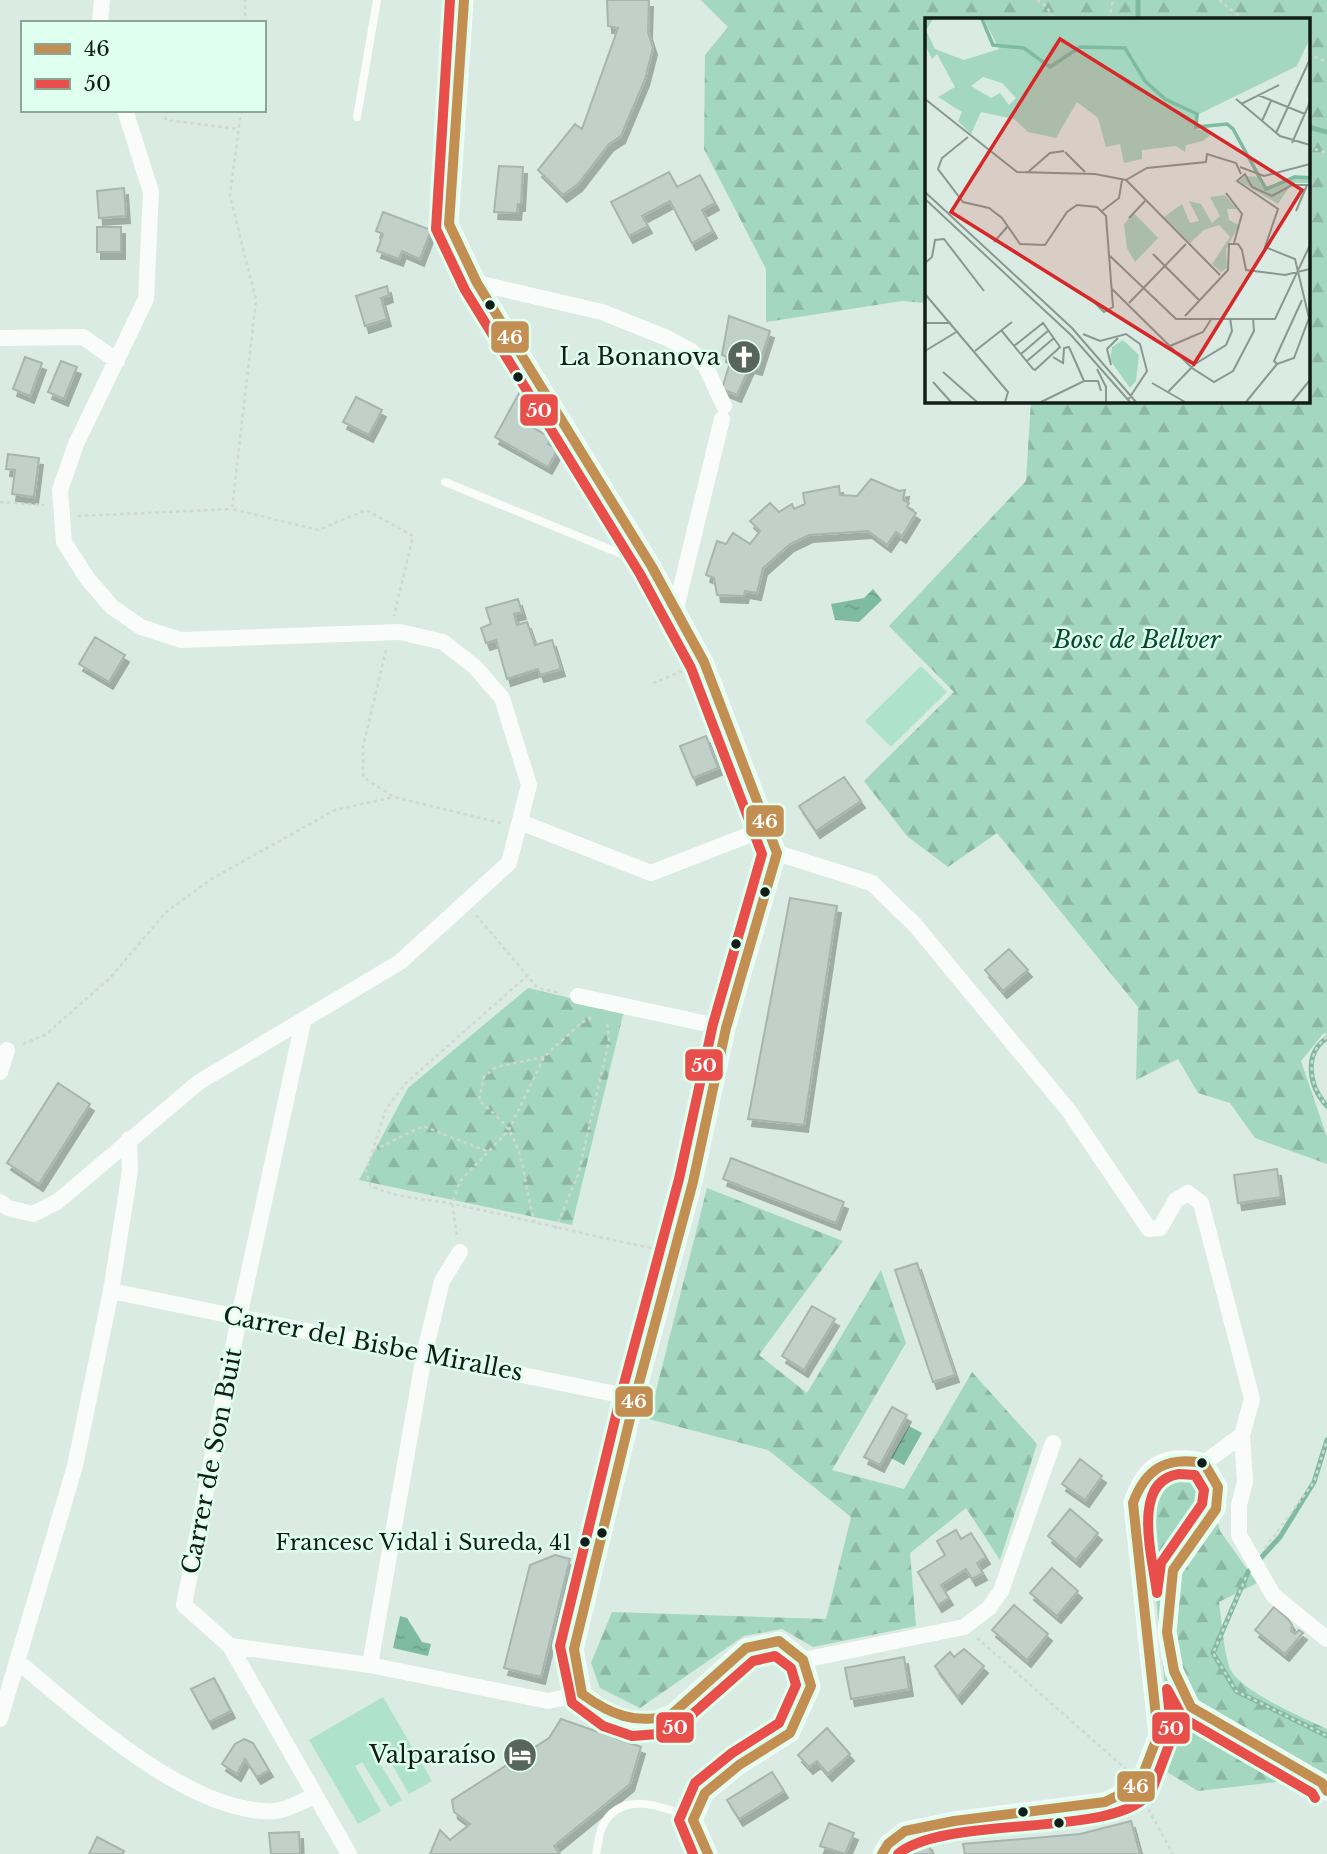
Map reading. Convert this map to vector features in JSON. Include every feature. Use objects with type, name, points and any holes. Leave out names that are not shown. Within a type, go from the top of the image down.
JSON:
[{"type":"street","points":[[100,21],[102,0]]},
{"type":"street","points":[[464,0],[449,224],[477,283],[676,608],[704,662],[776,853],[726,1028],[694,1182],[635,1398],[574,1649],[582,1694],[607,1713],[634,1722],[671,1715],[725,1663],[746,1648],[779,1641],[803,1660],[811,1686],[790,1733],[739,1765],[705,1794],[693,1820],[708,1854]]},
{"type":"street","points":[[0,1202],[8,1208],[33,1214],[57,1202],[199,1082],[400,962],[509,863],[529,785],[502,698],[475,667],[443,642],[390,633],[181,640],[141,627],[112,607],[86,578],[64,542],[60,490],[76,444],[146,299],[151,192],[126,112]]},
{"type":"street","points":[[477,283],[602,312],[667,338],[691,351],[706,367],[723,413],[676,608]]},
{"type":"street","points":[[0,338],[83,337],[117,360]]},
{"type":"street","points":[[519,825],[652,873],[767,828]]},
{"type":"street","points":[[776,853],[872,883],[915,925],[1069,1111],[1149,1229],[1160,1228],[1176,1200],[1188,1193],[1201,1203],[1252,1399],[1242,1435],[1245,1482],[1240,1505],[1239,1535],[1273,1595],[1327,1639]]},
{"type":"street","points":[[578,996],[611,1007],[726,1028]]},
{"type":"street","name":"Carrer de Son Buit","points":[[303,1022],[239,1317],[184,1605],[230,1646],[349,1854]]},
{"type":"street","points":[[0,1072],[7,1050]]},
{"type":"street","points":[[0,1719],[75,1466],[111,1291],[130,1171],[129,1139]]},
{"type":"street","points":[[370,1665],[424,1355],[442,1281],[460,1252]]},
{"type":"street","name":"Carrer del Bisbe Miralles","points":[[111,1291],[635,1398]]},
{"type":"street","points":[[1204,1463],[1242,1435]]},
{"type":"street","points":[[803,1660],[964,1627],[989,1608],[1001,1591],[1053,1443]]},
{"type":"street","points":[[882,1854],[888,1844],[905,1831],[954,1821],[1105,1802],[1139,1785],[1158,1735],[1133,1503],[1140,1479],[1157,1466],[1181,1457],[1204,1463],[1218,1487],[1216,1509],[1173,1570],[1167,1632],[1174,1671],[1191,1707],[1322,1783],[1327,1791]]},
{"type":"street","points":[[230,1646],[370,1665],[548,1701],[582,1694]]},
{"type":"street","points":[[17,1661],[85,1717],[183,1785],[208,1798],[240,1809],[277,1811],[314,1796]]},
{"type":"lane","points":[[357,117],[377,0]]},
{"type":"lane","points":[[445,482],[652,567]]},
{"type":"lane","points":[[596,1854],[603,1826],[614,1813],[634,1802],[669,1808],[693,1820]]},
{"type":"path","points":[[245,0],[245,21]]},
{"type":"path","points":[[1037,0],[1046,7],[1052,18]]},
{"type":"path","points":[[1109,18],[1113,0]]},
{"type":"path","points":[[1219,0],[1241,18]]},
{"type":"path","points":[[1310,55],[1327,62]]},
{"type":"path","points":[[164,112],[166,120],[238,130]]},
{"type":"path","points":[[232,509],[256,300],[230,196],[241,112]]},
{"type":"path","points":[[1310,148],[1327,153]]},
{"type":"path","points":[[0,502],[62,511],[232,509],[318,530],[366,510],[412,536],[363,747],[363,777],[394,797],[519,825]]},
{"type":"path","points":[[653,683],[704,662]]},
{"type":"path","points":[[7,1050],[45,1035],[109,979],[166,912],[213,878],[335,810],[394,797]]},
{"type":"path","points":[[465,902],[538,988],[578,996]]},
{"type":"path","points":[[527,975],[406,1083],[386,1109],[366,1171],[370,1185],[388,1194],[452,1204],[555,1229],[674,1253]]},
{"type":"path","points":[[460,1252],[452,1204],[460,1181],[509,1130],[544,1057],[581,1023],[611,1007]]},
{"type":"path","points":[[555,1229],[582,1162],[609,1041],[611,1007]]},
{"type":"path","points":[[1327,1037],[1312,1056],[1311,1074],[1327,1106]]},
{"type":"path","points":[[535,1224],[527,1199],[522,1158],[509,1130],[479,1100],[484,1077],[496,1067],[544,1057]]},
{"type":"path","points":[[373,1150],[423,1126],[489,1152]]},
{"type":"path","points":[[964,1627],[1128,1770],[1139,1785],[1173,1854]]},
{"type":"shaded area","points":[[921,666],[947,692],[891,747],[865,721]]},
{"type":"shaded area","points":[[383,1697],[432,1781],[409,1794],[383,1749],[375,1755],[402,1800],[390,1807],[362,1762],[355,1766],[381,1811],[358,1824],[309,1740]]},
{"type":"green space","name":"Bosc de Bellver","points":[[701,0],[1327,0],[1327,1033],[1323,1034],[1301,1061],[1327,1137],[1327,1164],[1255,1138],[1230,1103],[1198,1093],[1178,1059],[1136,1080],[1138,1007],[997,833],[948,867],[907,836],[864,781],[954,692],[889,626],[1026,481],[1031,402],[1310,402],[1310,18],[925,18],[925,303],[902,301],[766,322],[766,269],[704,149],[705,55],[728,27]]},
{"type":"green space","points":[[528,988],[624,1011],[572,1225],[359,1180],[408,1088]]},
{"type":"green space","points":[[707,1188],[843,1241],[759,1355],[807,1393],[881,1270],[906,1343],[832,1470],[904,1489],[972,1372],[1037,1444],[1000,1560],[966,1508],[910,1553],[916,1626],[813,1647],[782,1629],[744,1636],[640,1708],[600,1688],[591,1663],[612,1612],[826,1619],[851,1517],[768,1450],[649,1419]]},
{"type":"green space","points":[[1186,1471],[1209,1490],[1220,1531],[1257,1583],[1219,1602],[1229,1666],[1234,1675],[1257,1694],[1327,1729],[1327,1776],[1198,1791],[1167,1772],[1170,1734],[1147,1511],[1159,1477]]},
{"type":"water","points":[[873,589],[882,600],[859,622],[835,620],[831,604],[864,598]]},
{"type":"water","points":[[909,1426],[922,1433],[904,1465],[891,1458]]},
{"type":"water","points":[[400,1616],[407,1618],[422,1642],[431,1644],[428,1656],[393,1648]]},
{"type":"building","points":[[607,0],[649,0],[648,32],[653,48],[645,79],[621,136],[609,144],[578,184],[563,195],[538,170],[575,124],[582,129],[618,28],[608,26]]},
{"type":"building","points":[[499,166],[523,167],[521,204],[518,204],[517,213],[494,212]]},
{"type":"building","points":[[669,172],[677,187],[700,175],[715,203],[702,210],[713,231],[692,243],[670,201],[642,216],[648,226],[629,236],[611,202]]},
{"type":"building","points":[[124,188],[126,216],[99,218],[97,191]]},
{"type":"building","points":[[383,212],[431,230],[420,259],[402,251],[399,259],[377,251],[383,234],[376,231]]},
{"type":"building","points":[[97,227],[121,227],[121,252],[97,252]]},
{"type":"building","points":[[387,286],[389,295],[381,298],[387,319],[365,326],[356,296]]},
{"type":"building","name":"La Bonanova","points":[[729,316],[770,331],[758,368],[750,366],[737,395],[722,389],[731,359],[722,355]]},
{"type":"building","points":[[25,357],[42,363],[30,396],[13,389]]},
{"type":"building","points":[[61,361],[77,367],[64,399],[48,392]]},
{"type":"building","points":[[523,386],[532,402],[522,421],[551,438],[548,444],[558,449],[548,467],[495,437]]},
{"type":"building","points":[[356,397],[382,410],[369,435],[343,422]]},
{"type":"building","points":[[8,454],[39,458],[34,497],[12,494],[15,470],[6,469]]},
{"type":"building","points":[[871,479],[899,491],[905,490],[903,500],[909,503],[907,507],[916,513],[902,536],[896,532],[887,545],[868,531],[809,535],[790,544],[763,568],[757,593],[745,591],[744,596],[717,595],[714,578],[706,575],[717,541],[726,544],[733,533],[750,544],[760,531],[750,521],[770,503],[779,512],[792,504],[794,509],[805,504],[803,493],[839,486],[840,495],[857,496]]},
{"type":"building","points":[[518,599],[522,612],[514,614],[517,625],[527,622],[535,645],[552,640],[561,669],[540,675],[538,669],[507,679],[496,640],[486,643],[481,628],[491,624],[486,608]]},
{"type":"building","points":[[95,637],[125,655],[109,682],[79,664]]},
{"type":"building","points":[[706,736],[718,768],[693,778],[680,746]]},
{"type":"building","points":[[844,777],[861,801],[816,831],[799,806]]},
{"type":"building","points":[[790,898],[837,906],[804,1125],[748,1119]]},
{"type":"building","points":[[1009,949],[1028,970],[1003,991],[985,970]]},
{"type":"building","points":[[58,1083],[90,1104],[39,1184],[7,1163]]},
{"type":"building","points":[[731,1158],[844,1202],[836,1223],[723,1179]]},
{"type":"building","points":[[1277,1169],[1281,1197],[1238,1203],[1234,1175]]},
{"type":"building","points":[[917,1263],[955,1375],[933,1382],[895,1270]]},
{"type":"building","points":[[812,1306],[835,1319],[804,1370],[782,1356]]},
{"type":"building","points":[[892,1407],[907,1415],[880,1465],[864,1457]]},
{"type":"building","points":[[1080,1459],[1102,1476],[1085,1500],[1062,1484]]},
{"type":"building","points":[[1070,1509],[1098,1533],[1076,1560],[1048,1536]]},
{"type":"building","points":[[956,1530],[961,1539],[971,1533],[986,1557],[977,1563],[983,1573],[972,1579],[966,1569],[941,1585],[949,1598],[938,1605],[918,1572],[945,1555],[937,1541]]},
{"type":"building","points":[[555,1555],[570,1559],[541,1677],[504,1668],[530,1565]]},
{"type":"building","points":[[1052,1568],[1078,1591],[1057,1616],[1030,1593]]},
{"type":"building","points":[[1014,1605],[1048,1634],[1027,1660],[992,1630]]},
{"type":"building","points":[[1274,1607],[1288,1619],[1292,1625],[1291,1631],[1295,1634],[1299,1630],[1303,1633],[1285,1654],[1255,1630]]},
{"type":"building","points":[[964,1649],[984,1666],[958,1697],[935,1666],[950,1652],[954,1657]]},
{"type":"building","points":[[904,1657],[909,1689],[851,1699],[845,1668]]},
{"type":"building","points":[[214,1678],[231,1711],[209,1722],[191,1689]]},
{"type":"building","points":[[561,1719],[641,1747],[630,1784],[554,1846],[560,1854],[430,1854],[440,1830],[450,1840],[470,1824],[454,1812],[452,1800],[549,1738]]},
{"type":"building","points":[[827,1728],[850,1754],[828,1774],[817,1761],[809,1767],[798,1755]]},
{"type":"building","points":[[244,1739],[253,1743],[269,1770],[257,1777],[245,1759],[237,1774],[222,1764],[235,1744]]},
{"type":"building","points":[[772,1772],[784,1791],[739,1819],[727,1800]]},
{"type":"building","points":[[1131,1821],[1140,1854],[965,1854],[963,1844],[1080,1834]]},
{"type":"building","points":[[829,1823],[854,1833],[845,1854],[820,1846]]},
{"type":"building","points":[[299,1832],[300,1854],[271,1854],[269,1833]]},
{"type":"building","points":[[97,1837],[124,1851],[123,1854],[89,1854]]},
{"type":"building","points":[[915,1841],[928,1843],[932,1854],[908,1854]]},
{"type":"waterway","points":[[1138,0],[1138,18]]},
{"type":"waterway","points":[[1310,128],[1327,132]]},
{"type":"waterway","points":[[1327,1038],[1314,1053],[1311,1071],[1316,1090],[1327,1106]]},
{"type":"waterway","points":[[1327,1440],[1314,1482],[1280,1537],[1248,1572],[1213,1653],[1236,1691],[1327,1736]]},
{"type":"transit line","name":"50","points":[[450,0],[436,229],[465,290],[640,574],[691,668],[762,854],[713,1024],[679,1179],[621,1395],[560,1646],[572,1703],[603,1726],[632,1736],[658,1734],[679,1726],[753,1661],[775,1656],[791,1668],[796,1685],[779,1723],[732,1753],[695,1783],[679,1820],[693,1854]]},
{"type":"transit line","name":"46","points":[[464,0],[449,224],[477,283],[652,567],[704,662],[777,853],[726,1028],[693,1182],[635,1398],[574,1649],[582,1694]]},
{"type":"transit line","name":"46","points":[[882,1854],[888,1844],[905,1831],[954,1821],[1105,1802],[1139,1785],[1158,1735],[1133,1503],[1151,1473],[1169,1463],[1179,1461],[1204,1463],[1218,1487],[1216,1509],[1173,1570],[1167,1632],[1174,1671],[1191,1707],[1322,1783],[1327,1791]]},
{"type":"transit line","name":"50","points":[[1179,1474],[1195,1475],[1204,1490],[1202,1504],[1161,1563],[1157,1593],[1149,1542],[1149,1506],[1154,1491],[1164,1480],[1179,1474]]},
{"type":"transit line","name":"46","points":[[582,1694],[614,1713],[635,1718],[658,1718],[671,1715],[746,1648],[779,1641],[803,1660],[811,1686],[790,1733],[739,1765],[705,1793],[693,1820],[708,1854]]},
{"type":"transit line","name":"50","points":[[898,1854],[922,1842],[954,1834],[1071,1821],[1106,1815],[1134,1805],[1152,1790],[1172,1737],[1167,1689],[1183,1718],[1312,1793],[1315,1798]]},
{"type":"place","name":"La Bonanova","points":[[744,357]]},
{"type":"place","name":"Francesc Vidal i Sureda, 41","points":[[585,1542]]},
{"type":"place","name":"Valparaíso","points":[[520,1755]]}]
